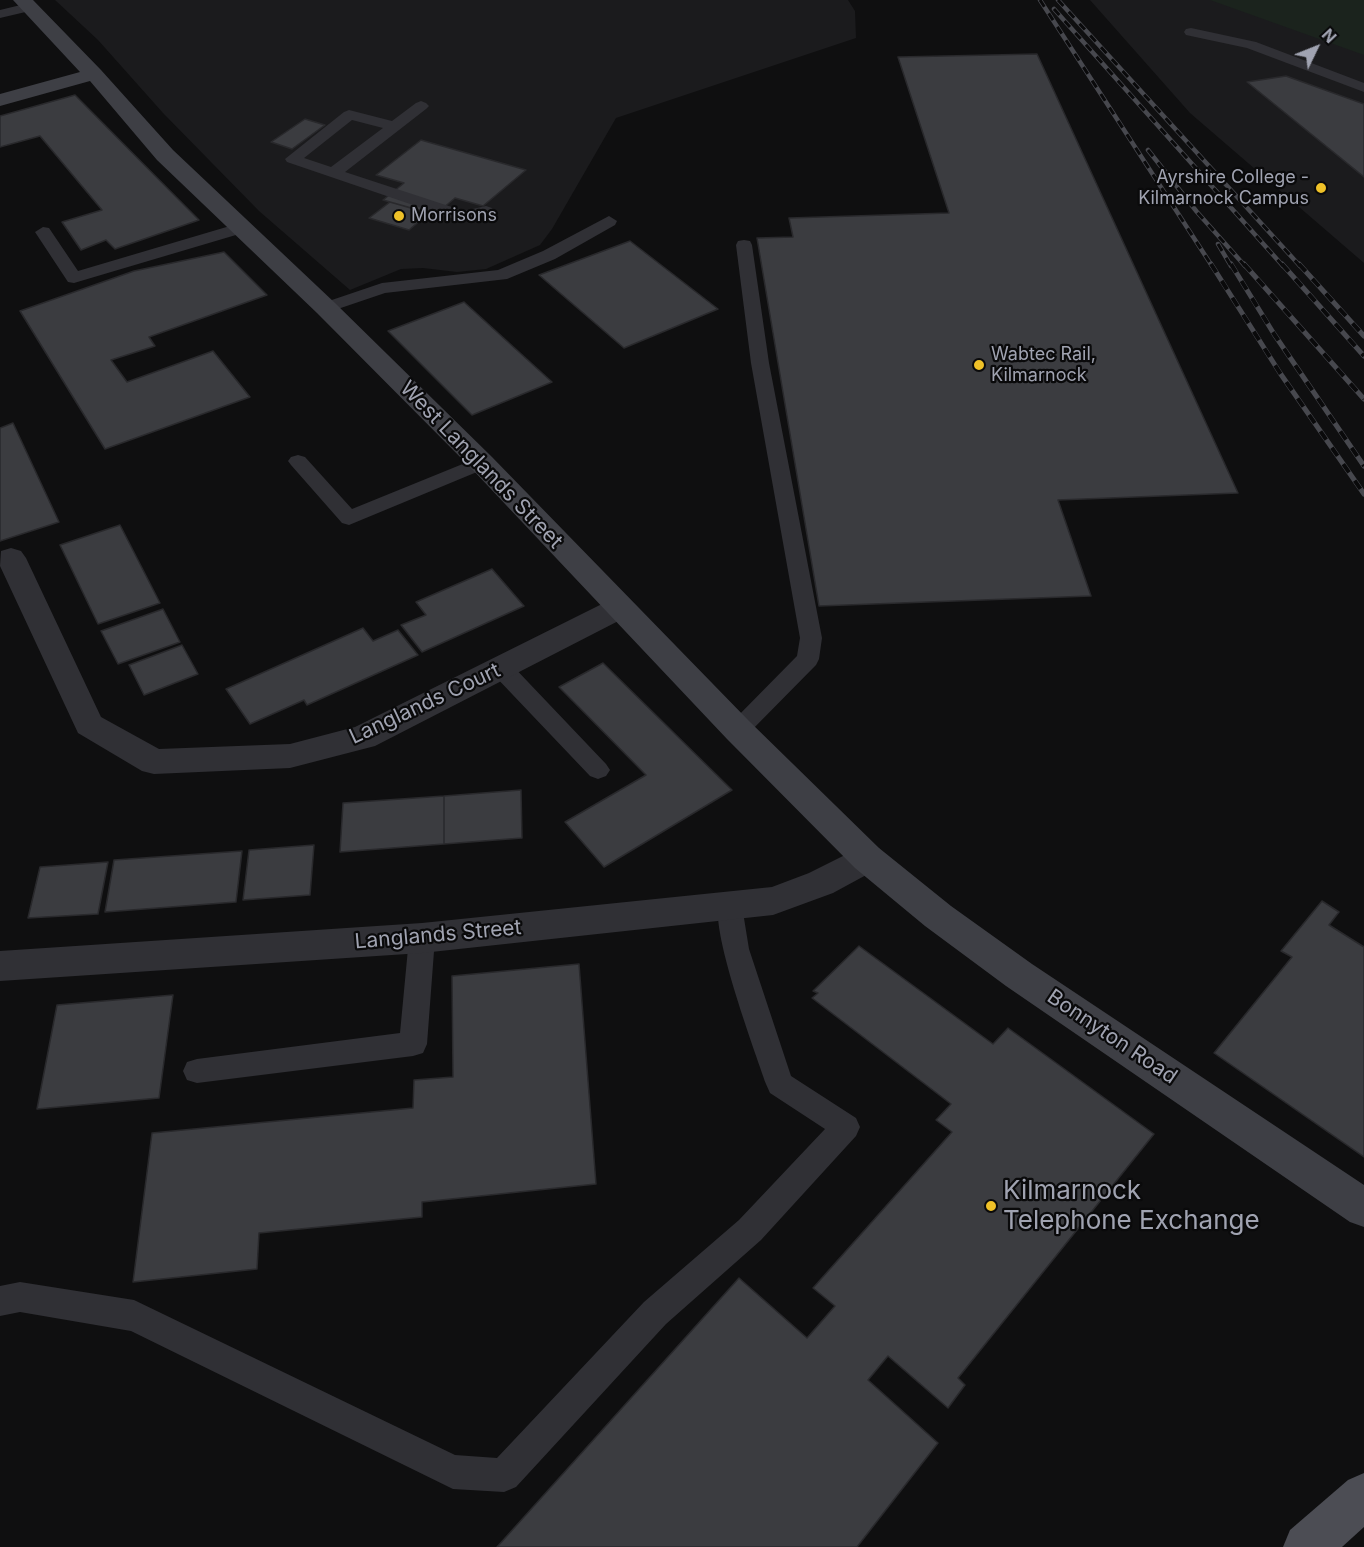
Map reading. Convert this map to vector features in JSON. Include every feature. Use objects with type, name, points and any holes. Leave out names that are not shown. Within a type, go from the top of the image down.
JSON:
[{"type":"main road","points":[[1307,1547],[1364,1496]]},
{"type":"street","points":[[0,100],[94,74],[26,3]]},
{"type":"street","name":"West Langlands Street","points":[[94,74],[165,155],[326,308],[482,463],[619,608],[867,858]]},
{"type":"street","name":"Langlands Court","points":[[11,558],[89,725],[154,762],[290,756],[364,737],[619,608]]},
{"type":"street","name":"Langlands Street","points":[[0,966],[422,938],[773,901],[821,883],[867,858]]},
{"type":"street","name":"Bonnyton Road","points":[[867,858],[938,916],[1019,975],[1364,1208]]},
{"type":"lane","points":[[0,14],[26,3]]},
{"type":"lane","points":[[1191,32],[1251,45],[1364,88]]},
{"type":"lane","points":[[333,172],[421,106]]},
{"type":"lane","points":[[395,126],[349,115],[293,159],[463,216],[486,211]]},
{"type":"lane","points":[[326,308],[382,288],[501,275],[549,255],[609,221]]},
{"type":"lane","points":[[43,232],[74,278],[240,228]]},
{"type":"lane","points":[[738,730],[808,659],[812,638],[760,363],[744,245]]},
{"type":"lane","points":[[298,461],[349,518],[482,463]]},
{"type":"lane","points":[[501,668],[597,770]]},
{"type":"lane","points":[[0,1301],[20,1297],[134,1316],[453,1472],[504,1475],[655,1312],[750,1230],[846,1127],[780,1084],[736,948],[729,906]]},
{"type":"lane","points":[[196,1071],[413,1044],[422,938]]},
{"type":"shaded area","points":[[55,0],[848,0],[855,11],[856,38],[616,118],[552,229],[540,245],[486,269],[457,272],[423,268],[401,269],[350,290],[259,211],[163,113],[98,40]]},
{"type":"shaded area","name":"Ayrshire College - Kilmarnock Campus","points":[[1090,0],[1364,0],[1364,263],[1190,113]]},
{"type":"shaded area","points":[[1210,0],[1364,0],[1364,55]]},
{"type":"building","name":"Wabtec Rail, Kilmarnock","points":[[1037,54],[1238,493],[1058,500],[1091,596],[819,606],[757,238],[793,237],[789,218],[949,213],[898,57]]},
{"type":"building","points":[[1286,76],[1364,104],[1364,177],[1247,82]]},
{"type":"building","points":[[75,95],[199,220],[115,249],[106,240],[81,250],[62,222],[102,210],[40,136],[0,147],[0,116]]},
{"type":"building","points":[[305,119],[325,125],[292,149],[271,142]]},
{"type":"building","points":[[421,140],[526,170],[483,206],[455,198],[435,215],[383,200],[404,183],[376,175]]},
{"type":"building","name":"Morrisons","points":[[390,202],[429,213],[409,230],[369,218]]},
{"type":"building","points":[[630,241],[718,309],[624,348],[539,275]]},
{"type":"building","points":[[224,252],[267,295],[149,337],[155,346],[111,360],[127,382],[213,351],[250,397],[105,449],[20,311],[134,271]]},
{"type":"building","points":[[464,302],[552,382],[472,415],[388,331]]},
{"type":"building","points":[[13,423],[59,522],[0,541],[0,428]]},
{"type":"building","points":[[120,525],[160,603],[98,624],[60,545]]},
{"type":"building","points":[[492,569],[524,606],[422,652],[401,625],[426,615],[416,602]]},
{"type":"building","points":[[163,609],[180,642],[118,664],[101,631]]},
{"type":"building","points":[[363,628],[373,641],[398,630],[418,655],[307,705],[304,700],[250,724],[226,689]]},
{"type":"building","points":[[182,645],[198,674],[144,695],[129,665]]},
{"type":"building","points":[[603,663],[732,790],[604,867],[565,822],[646,775],[559,687]]},
{"type":"building","points":[[521,790],[522,838],[444,844],[444,796]]},
{"type":"building","points":[[444,796],[444,844],[340,852],[343,803]]},
{"type":"building","points":[[314,845],[310,895],[243,900],[249,850]]},
{"type":"building","points":[[242,851],[236,902],[105,912],[114,860]]},
{"type":"building","points":[[108,862],[98,914],[28,918],[40,867]]},
{"type":"building","points":[[1322,901],[1339,912],[1329,925],[1364,947],[1364,1157],[1214,1053],[1292,957],[1281,951]]},
{"type":"building","name":"Kilmarnock Telephone Exchange","points":[[859,946],[993,1044],[1008,1028],[1154,1134],[958,1378],[965,1385],[948,1408],[888,1356],[868,1380],[938,1443],[857,1547],[497,1547],[739,1278],[807,1338],[835,1306],[813,1288],[952,1132],[936,1120],[951,1104],[812,998],[818,993],[813,991]]},
{"type":"building","points":[[579,964],[596,1184],[422,1202],[422,1217],[259,1233],[257,1269],[133,1282],[152,1133],[413,1108],[414,1080],[453,1077],[452,976]]},
{"type":"building","points":[[173,995],[159,1098],[37,1109],[57,1005]]},
{"type":"railway","points":[[1040,0],[1212,266]]},
{"type":"railway","points":[[1058,0],[1300,266]]},
{"type":"railway","points":[[1054,9],[1283,266]]},
{"type":"railway","points":[[1148,150],[1197,212],[1245,266]]},
{"type":"railway","points":[[1218,244],[1231,266]]},
{"type":"railway","points":[[1211,264],[1280,373],[1364,494]]},
{"type":"railway","points":[[1231,264],[1274,334],[1364,466]]},
{"type":"railway","points":[[1244,264],[1364,399]]},
{"type":"railway","points":[[1282,264],[1364,356]]},
{"type":"railway","points":[[1299,264],[1364,336]]},
{"type":"place","name":"Ayrshire College - Kilmarnock Campus","points":[[1321,188]]},
{"type":"place","name":"Morrisons","points":[[399,216]]},
{"type":"place","name":"Wabtec Rail, Kilmarnock","points":[[979,365]]},
{"type":"place","name":"Kilmarnock Telephone Exchange","points":[[991,1206]]}]
